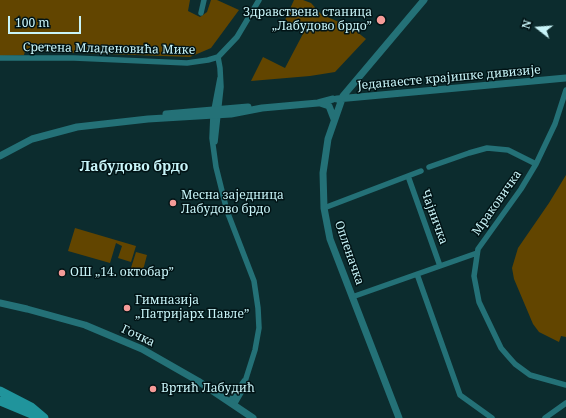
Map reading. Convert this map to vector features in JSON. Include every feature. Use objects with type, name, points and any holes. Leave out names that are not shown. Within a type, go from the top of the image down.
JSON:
[{"type":"main road","points":[[0,391],[31,407],[43,418]]},
{"type":"main road","points":[[0,401],[43,418]]},
{"type":"street","points":[[202,13],[204,0]]},
{"type":"street","points":[[232,403],[244,381],[257,341],[259,328],[258,301],[250,268],[227,211],[219,186],[214,147],[216,112],[221,86],[218,57],[237,37],[259,0]]},
{"type":"street","name":"Опленачка","points":[[399,418],[330,239],[324,208],[324,162],[334,119],[341,99],[357,77],[424,0]]},
{"type":"street","name":"Сретена Младеновића Мике","points":[[0,58],[74,58],[187,63],[218,57]]},
{"type":"street","points":[[357,77],[354,90],[362,97]]},
{"type":"street","name":"Једанаесте крајишке дивизије","points":[[286,105],[317,98],[341,99],[566,78]]},
{"type":"street","name":"Мраковичка","points":[[566,90],[555,124],[536,164],[521,189],[483,240],[477,253],[474,276],[476,292],[503,350],[515,364],[530,375],[566,385]]},
{"type":"street","name":"Једанаесте крајишке дивизије","points":[[0,156],[23,143],[61,130],[148,119],[168,114],[216,112],[318,103],[333,99]]},
{"type":"street","points":[[318,103],[329,106],[334,119]]},
{"type":"street","points":[[430,167],[478,150],[493,148],[515,153],[536,164]]},
{"type":"street","points":[[324,208],[421,171]]},
{"type":"street","name":"Чајничка","points":[[408,176],[440,266]]},
{"type":"street","points":[[352,298],[477,253]]},
{"type":"street","points":[[417,274],[460,396],[492,418]]},
{"type":"street","name":"Гочка","points":[[0,303],[48,314],[108,334],[164,361],[232,403],[253,418]]},
{"type":"street","points":[[545,418],[566,403]]},
{"type":"shaded area","points":[[0,0],[190,0],[188,11],[200,17],[207,12],[211,0],[217,0],[239,10],[211,48],[190,57],[25,51],[24,55],[0,56]]},
{"type":"shaded area","points":[[294,0],[303,0],[311,3],[321,14],[352,28],[366,39],[335,72],[310,76],[251,81],[263,57],[285,68],[305,30],[285,20]]},
{"type":"shaded area","points":[[566,175],[566,337],[561,336],[559,342],[539,332],[533,324],[514,279],[512,268],[518,248]]},
{"type":"shaded area","points":[[75,228],[136,246],[131,262],[118,258],[122,246],[116,243],[110,263],[68,251]]},
{"type":"shaded area","points":[[136,252],[147,255],[142,274],[130,271]]},
{"type":"place","name":"Здравствена станица „Лабудово брдо”","points":[[381,20]]},
{"type":"place","name":"Месна заједница Лабудово брдо","points":[[173,203]]},
{"type":"place","name":"ОШ „14. октобар”","points":[[62,273]]},
{"type":"place","name":"Гимназија „Патријарх Павле”","points":[[127,308]]},
{"type":"place","name":"Вртић Лабудић","points":[[153,389]]},
{"type":"district","name":"Лабудово брдо","points":[[134,167]]}]
